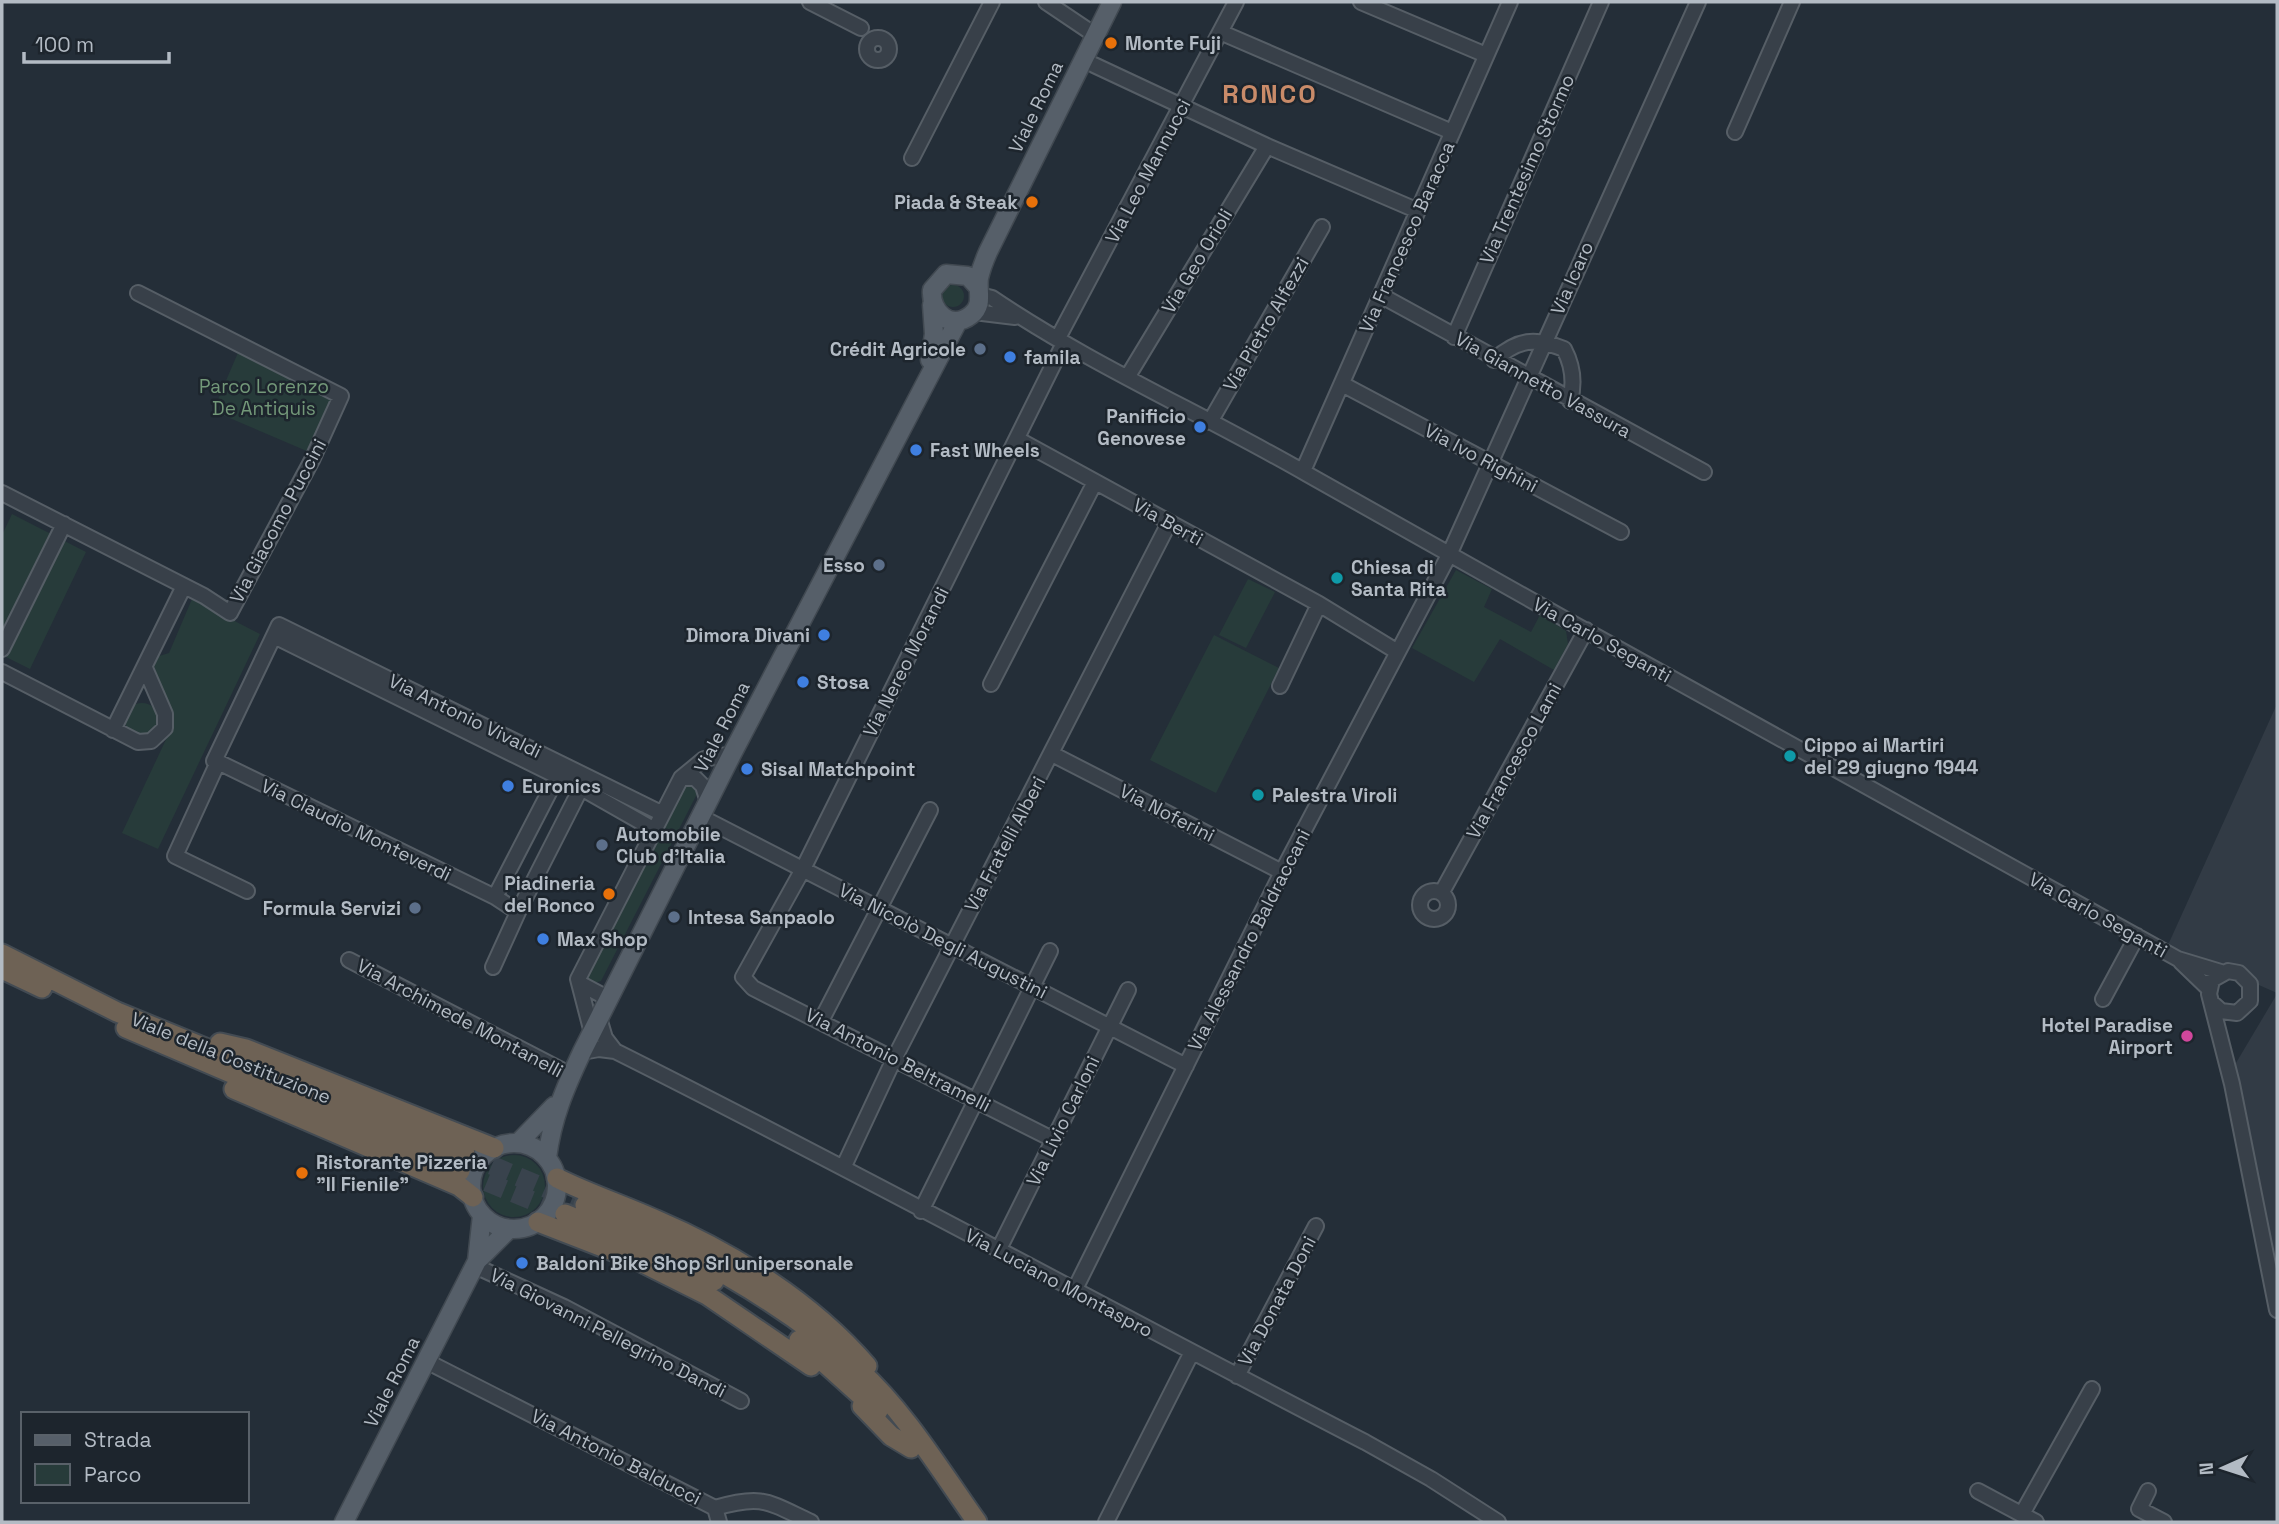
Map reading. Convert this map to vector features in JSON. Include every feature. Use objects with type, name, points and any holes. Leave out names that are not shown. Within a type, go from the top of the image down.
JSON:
[{"type":"highway","name":"Viale della Costituzione","points":[[2,954],[159,1035]]},
{"type":"highway","name":"Viale della Costituzione","points":[[2,969],[462,1163]]},
{"type":"highway","points":[[159,1035],[246,1049],[494,1148]]},
{"type":"highway","points":[[159,1035],[215,1081],[459,1186],[472,1197]]},
{"type":"highway","points":[[557,1178],[728,1255],[801,1305],[844,1339],[906,1408],[912,1439]]},
{"type":"highway","points":[[585,1205],[682,1248],[756,1291],[859,1371],[977,1522]]},
{"type":"highway","points":[[565,1214],[661,1254],[739,1294],[862,1393],[912,1439],[962,1522]]},
{"type":"highway","points":[[538,1222],[641,1262],[708,1295],[851,1395],[891,1436],[912,1439]]},
{"type":"main road","name":"Viale Roma","points":[[977,298],[982,266],[1112,2]]},
{"type":"main road","name":"Viale Roma","points":[[954,272],[979,253],[998,231]]},
{"type":"main road","points":[[954,272],[968,275],[977,298],[958,321],[943,317],[932,305],[935,283],[954,272]]},
{"type":"main road","name":"Viale Roma","points":[[927,375],[934,334],[932,305]]},
{"type":"main road","name":"Viale Roma","points":[[547,1158],[559,1100],[608,999],[927,375],[958,321]]},
{"type":"main road","name":"Viale Roma","points":[[518,1143],[559,1100]]},
{"type":"main road","points":[[518,1143],[529,1145],[547,1158],[557,1178],[554,1203],[538,1222],[509,1229],[490,1222],[482,1215],[472,1197],[475,1169],[494,1148],[518,1143]]},
{"type":"main road","name":"Viale Roma","points":[[476,1263],[482,1215]]},
{"type":"main road","name":"Viale Roma","points":[[344,1522],[476,1263],[509,1229]]},
{"type":"street","points":[[810,2],[861,28],[876,41]]},
{"type":"street","points":[[912,158],[992,2]]},
{"type":"street","points":[[1046,2],[1095,35]]},
{"type":"street","name":"Via Leo Mannucci","points":[[1061,340],[1237,2]]},
{"type":"street","points":[[1361,2],[1486,55]]},
{"type":"street","name":"Via Francesco Baracca","points":[[1303,471],[1510,2]]},
{"type":"street","name":"Via Trentesimo Stormo","points":[[1454,337],[1601,2]]},
{"type":"street","name":"Via Icaro","points":[[1449,555],[1698,2]]},
{"type":"street","points":[[1735,132],[1792,2]]},
{"type":"street","points":[[1220,32],[1452,132]]},
{"type":"street","points":[[1094,65],[1267,146],[1416,210]]},
{"type":"street","name":"Via Geo Orioli","points":[[1128,376],[1267,146]]},
{"type":"street","name":"Via Pietro Alfezzi","points":[[1210,422],[1322,227]]},
{"type":"street","name":"Via Giacomo Puccini","points":[[2,493],[184,586],[230,613],[312,460],[341,396],[138,293]]},
{"type":"street","name":"Via Giannetto Vassura","points":[[1382,296],[1494,360],[1704,472]]},
{"type":"street","name":"Via Carlo Seganti","points":[[977,298],[1008,315],[1026,321],[1303,471],[1449,555],[2178,959],[2221,972]]},
{"type":"street","name":"Via Nereo Morandi","points":[[744,980],[803,869],[1017,439],[1061,340]]},
{"type":"street","points":[[1494,360],[1510,347],[1529,340],[1544,340],[1564,349],[1572,363],[1573,388],[1570,401]]},
{"type":"street","name":"Via Ivo Righini","points":[[1342,384],[1621,533]]},
{"type":"street","name":"Via Berti","points":[[1017,439],[1319,604],[1396,651]]},
{"type":"street","points":[[991,684],[1095,482]]},
{"type":"street","name":"Via Fratelli Alberi","points":[[844,1166],[951,946],[1169,523]]},
{"type":"street","points":[[2,649],[64,524]]},
{"type":"street","name":"Via Alessandro Baldraccani","points":[[1074,1291],[1282,872],[1396,651],[1449,555]]},
{"type":"street","points":[[113,730],[184,586]]},
{"type":"street","points":[[1280,686],[1319,604]]},
{"type":"street","name":"Via Antonio Vivaldi","points":[[653,829],[581,788],[274,636],[279,625],[661,813]]},
{"type":"street","name":"Via Francesco Lami","points":[[1442,892],[1586,630]]},
{"type":"street","points":[[247,891],[175,856],[218,762],[214,761],[274,636]]},
{"type":"street","points":[[2,672],[138,743],[150,741],[165,728],[164,715],[145,668]]},
{"type":"street","points":[[128,699],[158,699]]},
{"type":"street","points":[[615,1051],[596,1026],[579,983],[653,829],[681,778],[704,759],[732,754]]},
{"type":"street","name":"Via Noferini","points":[[1052,754],[1282,872]]},
{"type":"street","name":"Via Claudio Monteverdi","points":[[218,762],[495,897],[518,912]]},
{"type":"street","points":[[495,897],[557,777]]},
{"type":"street","points":[[681,778],[695,778],[704,786],[704,809]]},
{"type":"street","points":[[493,967],[581,788]]},
{"type":"street","name":"Via Nicolò Degli Augustini","points":[[704,809],[803,869],[1186,1066]]},
{"type":"street","points":[[821,1021],[930,810]]},
{"type":"street","points":[[2103,999],[2137,936]]},
{"type":"street","points":[[921,1211],[1050,951]]},
{"type":"street","name":"Via Carlo Seganti","points":[[2178,959],[2210,995]]},
{"type":"street","name":"Via Archimede Montanelli","points":[[349,960],[571,1075]]},
{"type":"street","points":[[2232,1083],[2227,1027],[2236,1013],[2250,1001],[2250,984],[2239,973],[2221,972],[2210,995],[2232,1083],[2277,1310]]},
{"type":"street","name":"Via Antonio Beltramelli","points":[[744,980],[753,988],[1054,1140]]},
{"type":"street","points":[[579,983],[608,999]]},
{"type":"street","name":"Via Livio Carloni","points":[[998,1251],[1128,990]]},
{"type":"street","points":[[2210,995],[2221,1012],[2236,1013]]},
{"type":"street","name":"Via Luciano Montaspro","points":[[582,1052],[599,1049],[615,1051],[844,1166],[921,1211],[1431,1479],[1498,1522]]},
{"type":"street","name":"Via Donata Doni","points":[[1237,1376],[1316,1226]]},
{"type":"street","name":"Via Giovanni Pellegrino Dandi","points":[[476,1263],[741,1401]]},
{"type":"street","points":[[1105,1522],[1192,1352]]},
{"type":"street","name":"Via Antonio Balducci","points":[[426,1361],[717,1515],[746,1499],[762,1499],[811,1522]]},
{"type":"street","points":[[2022,1514],[2092,1388]]},
{"type":"street","points":[[1978,1491],[2036,1522]]},
{"type":"street","points":[[2148,1491],[2139,1509],[2164,1522]]},
{"type":"shaded area","points":[[2277,704],[2277,993],[2168,945]]},
{"type":"shaded area","points":[[2277,994],[2277,1266],[2233,1068]]},
{"type":"green space","points":[[949,285],[957,285],[964,292],[964,300],[957,307],[949,307],[942,300],[942,292]]},
{"type":"green space","name":"Parco Lorenzo De Antiquis","points":[[240,348],[335,397],[309,452],[213,411]]},
{"type":"green space","points":[[12,514],[86,552],[30,669],[2,655],[2,535]]},
{"type":"green space","points":[[1456,570],[1492,589],[1484,607],[1531,632],[1540,615],[1566,631],[1568,644],[1554,670],[1500,639],[1474,682],[1412,648]]},
{"type":"green space","points":[[1248,579],[1275,592],[1246,648],[1219,635]]},
{"type":"green space","points":[[192,599],[260,634],[158,849],[122,833],[170,731],[171,714],[154,666],[156,657],[169,653]]},
{"type":"green space","points":[[1214,635],[1279,668],[1216,793],[1150,760]]},
{"type":"green space","points":[[142,703],[154,708],[159,720],[154,732],[142,737],[130,732],[125,720],[130,708]]},
{"type":"green space","points":[[692,783],[697,794],[601,981],[590,984],[587,973],[685,784]]},
{"type":"green space","points":[[508,1155],[520,1155],[536,1164],[543,1174],[543,1198],[536,1208],[520,1217],[508,1217],[497,1212],[488,1203],[483,1192],[483,1180],[488,1169],[497,1160]]},
{"type":"tunnel","points":[[465,1154],[585,1205]]},
{"type":"tunnel","points":[[460,1171],[565,1214]]},
{"type":"place","name":"Monte Fuji","points":[[1111,43]]},
{"type":"place","name":"Piada & Steak","points":[[1032,202]]},
{"type":"place","name":"Crédit Agricole","points":[[980,349]]},
{"type":"place","name":"famila","points":[[1010,357]]},
{"type":"place","name":"Panificio Genovese","points":[[1200,427]]},
{"type":"place","name":"Fast Wheels","points":[[916,450]]},
{"type":"place","name":"Esso","points":[[879,565]]},
{"type":"place","name":"Chiesa di Santa Rita","points":[[1337,578]]},
{"type":"place","name":"Dimora Divani","points":[[824,635]]},
{"type":"place","name":"Stosa","points":[[803,682]]},
{"type":"place","name":"Cippo ai Martiri del 29 giugno 1944","points":[[1790,756]]},
{"type":"place","name":"Sisal Matchpoint","points":[[747,769]]},
{"type":"place","name":"Euronics","points":[[508,786]]},
{"type":"place","name":"Palestra Viroli","points":[[1258,795]]},
{"type":"place","name":"Automobile Club d'Italia","points":[[602,845]]},
{"type":"place","name":"Piadineria del Ronco","points":[[609,894]]},
{"type":"place","name":"Formula Servizi","points":[[415,908]]},
{"type":"place","name":"Intesa Sanpaolo","points":[[674,917]]},
{"type":"place","name":"Max Shop","points":[[543,939]]},
{"type":"place","name":"Hotel Paradise Airport","points":[[2187,1036]]},
{"type":"place","name":"Ristorante Pizzeria \"Il Fienile\"","points":[[302,1173]]},
{"type":"place","name":"Baldoni Bike Shop Srl unipersonale","points":[[522,1263]]},
{"type":"district","name":"RONCO","points":[[1270,94]]}]
